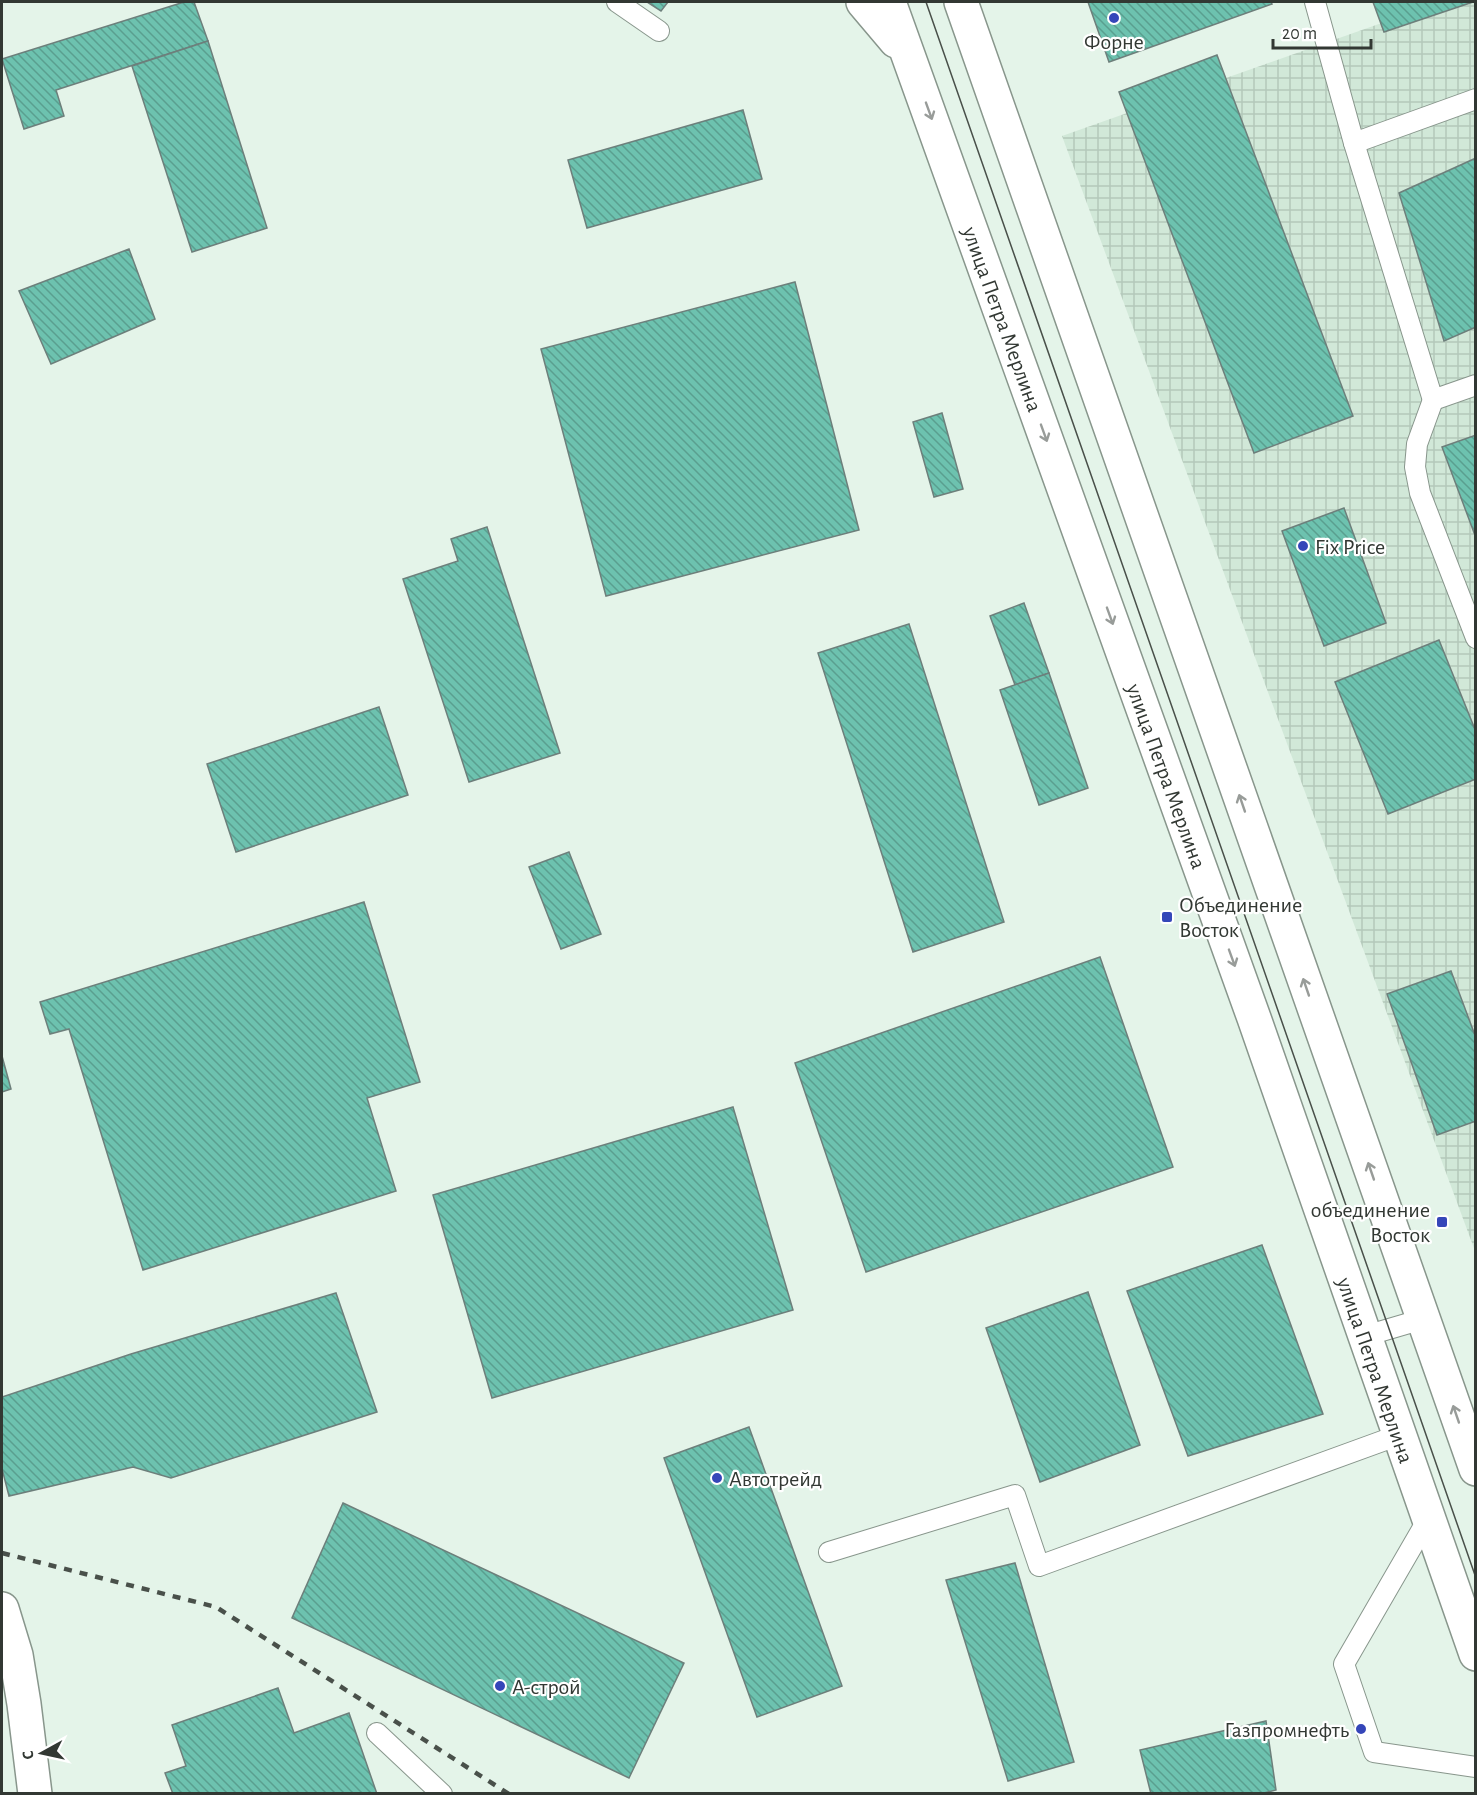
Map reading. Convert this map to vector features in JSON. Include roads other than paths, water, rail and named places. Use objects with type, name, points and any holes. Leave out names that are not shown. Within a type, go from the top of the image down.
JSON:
[{"type":"main road","points":[[863,2],[909,56]]},
{"type":"main road","name":"улица Петра Мерлина","points":[[890,2],[1254,1018],[1476,1654]]},
{"type":"main road","points":[[961,2],[1476,1470]]},
{"type":"main road","points":[[2,1609],[16,1655],[35,1794]]},
{"type":"lane","points":[[617,2],[659,31]]},
{"type":"lane","points":[[1315,2],[1354,143],[1432,400],[1417,444],[1415,467],[1420,493],[1476,638]]},
{"type":"lane","points":[[1354,143],[1476,99]]},
{"type":"lane","points":[[1432,400],[1476,385]]},
{"type":"lane","points":[[1365,1336],[1423,1319]]},
{"type":"lane","points":[[829,1552],[1015,1495],[1039,1566],[1399,1435]]},
{"type":"lane","points":[[1428,1519],[1344,1664],[1374,1752],[1476,1767]]},
{"type":"lane","points":[[377,1733],[442,1794]]},
{"type":"tram line","points":[[926,2],[1476,1578]]},
{"type":"railway","points":[[2,1553],[216,1607],[509,1794]]},
{"type":"place","name":"Форне","points":[[1114,18]]},
{"type":"place","name":"Fix Price","points":[[1303,546]]},
{"type":"place","name":"Объединение Восток","points":[[1167,917]]},
{"type":"place","name":"объединение Восток","points":[[1442,1222]]},
{"type":"place","name":"Автотрейд","points":[[717,1478]]},
{"type":"place","name":"А-строй","points":[[500,1686]]},
{"type":"place","name":"Газпромнефть","points":[[1361,1729]]}]
